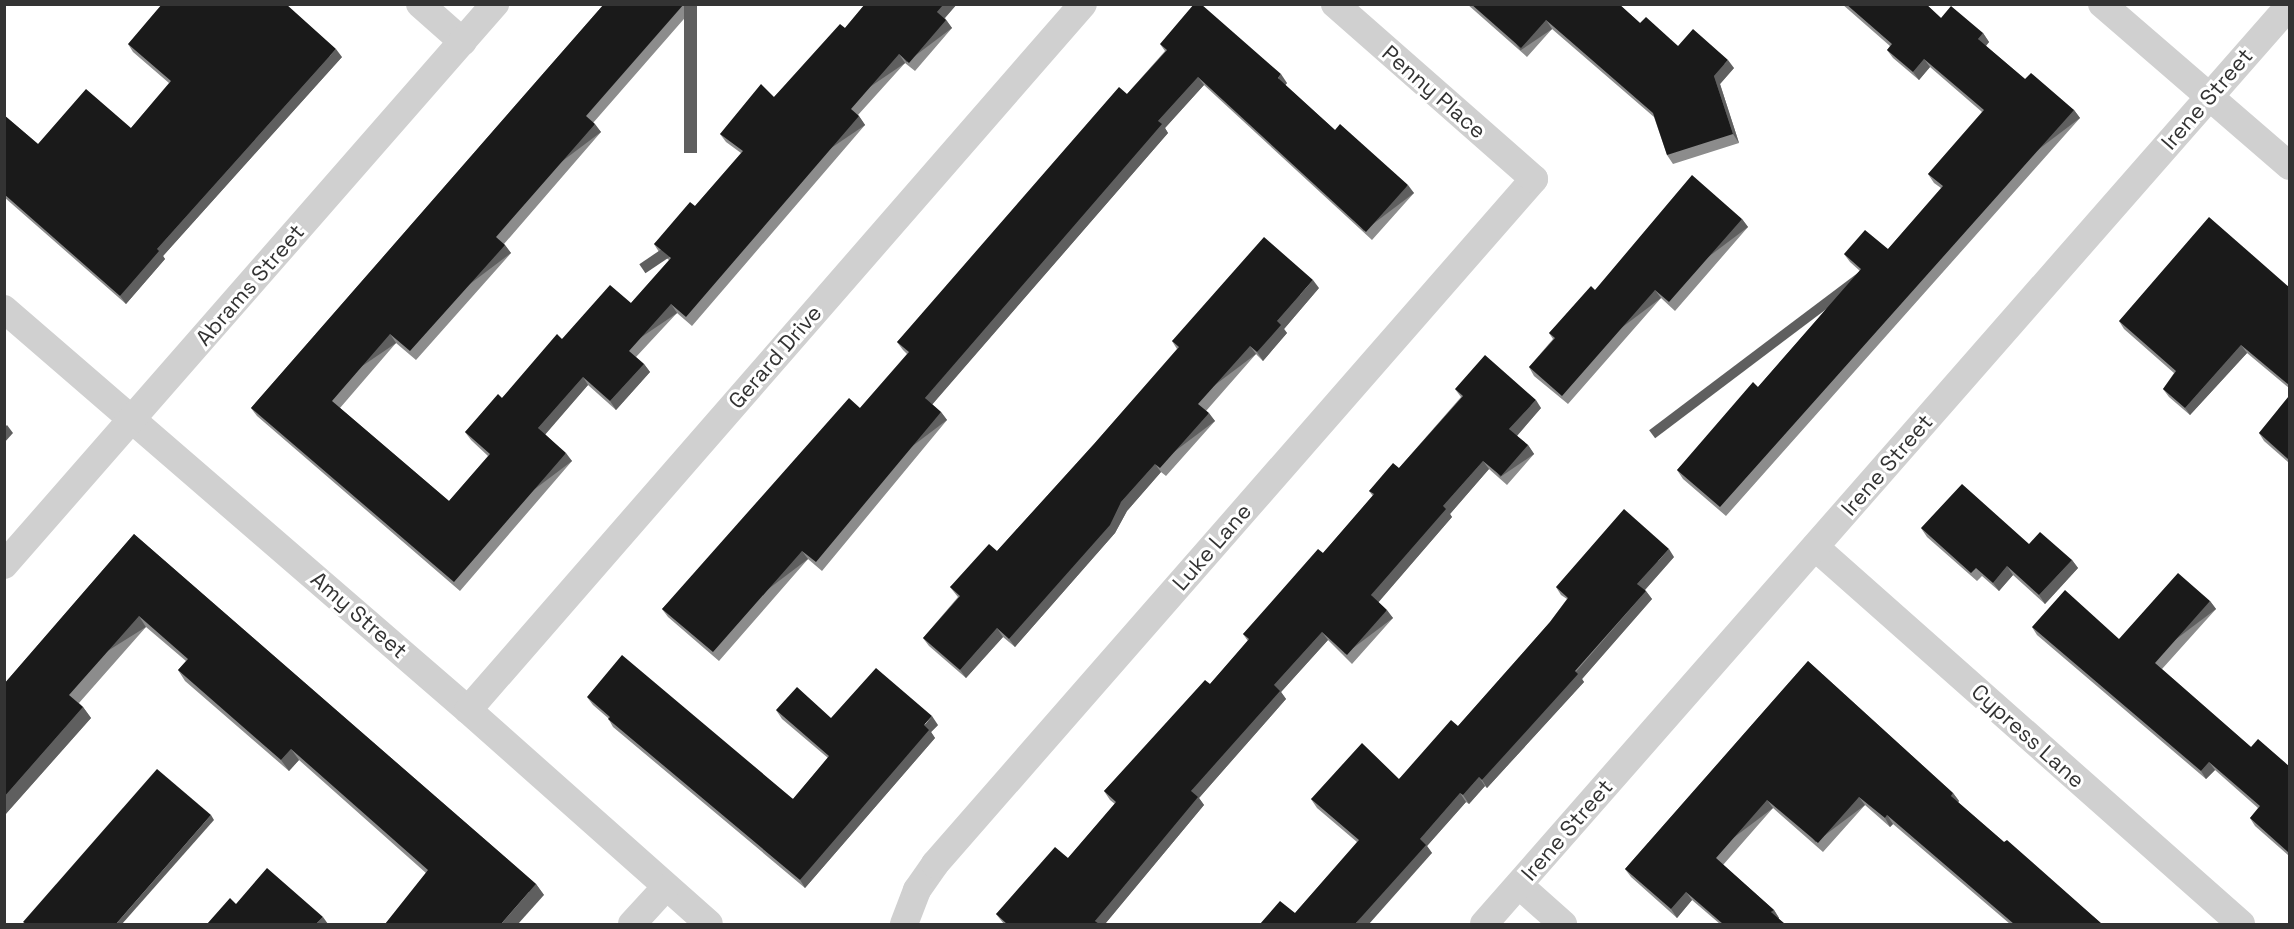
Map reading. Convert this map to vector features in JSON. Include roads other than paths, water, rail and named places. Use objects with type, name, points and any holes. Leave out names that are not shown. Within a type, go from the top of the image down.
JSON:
[{"type":"street","points":[[420,4],[463,42]]},
{"type":"street","name":"Abrams Street","points":[[4,565],[495,4]]},
{"type":"street","name":"Gerard Drive","points":[[468,710],[1083,4]]},
{"type":"street","name":"Penny Place","points":[[1335,4],[1534,179]]},
{"type":"street","points":[[2102,4],[2289,166]]},
{"type":"street","name":"Irene Street","points":[[1484,924],[2289,4]]},
{"type":"street","name":"Luke Lane","points":[[904,924],[917,890],[935,864],[1534,179]]},
{"type":"street","name":"Amy Street","points":[[4,309],[468,710],[665,888],[709,924]]},
{"type":"street","name":"Cypress Lane","points":[[1815,547],[2241,924]]},
{"type":"street","points":[[1519,885],[1563,924]]},
{"type":"street","points":[[632,924],[665,888]]}]
